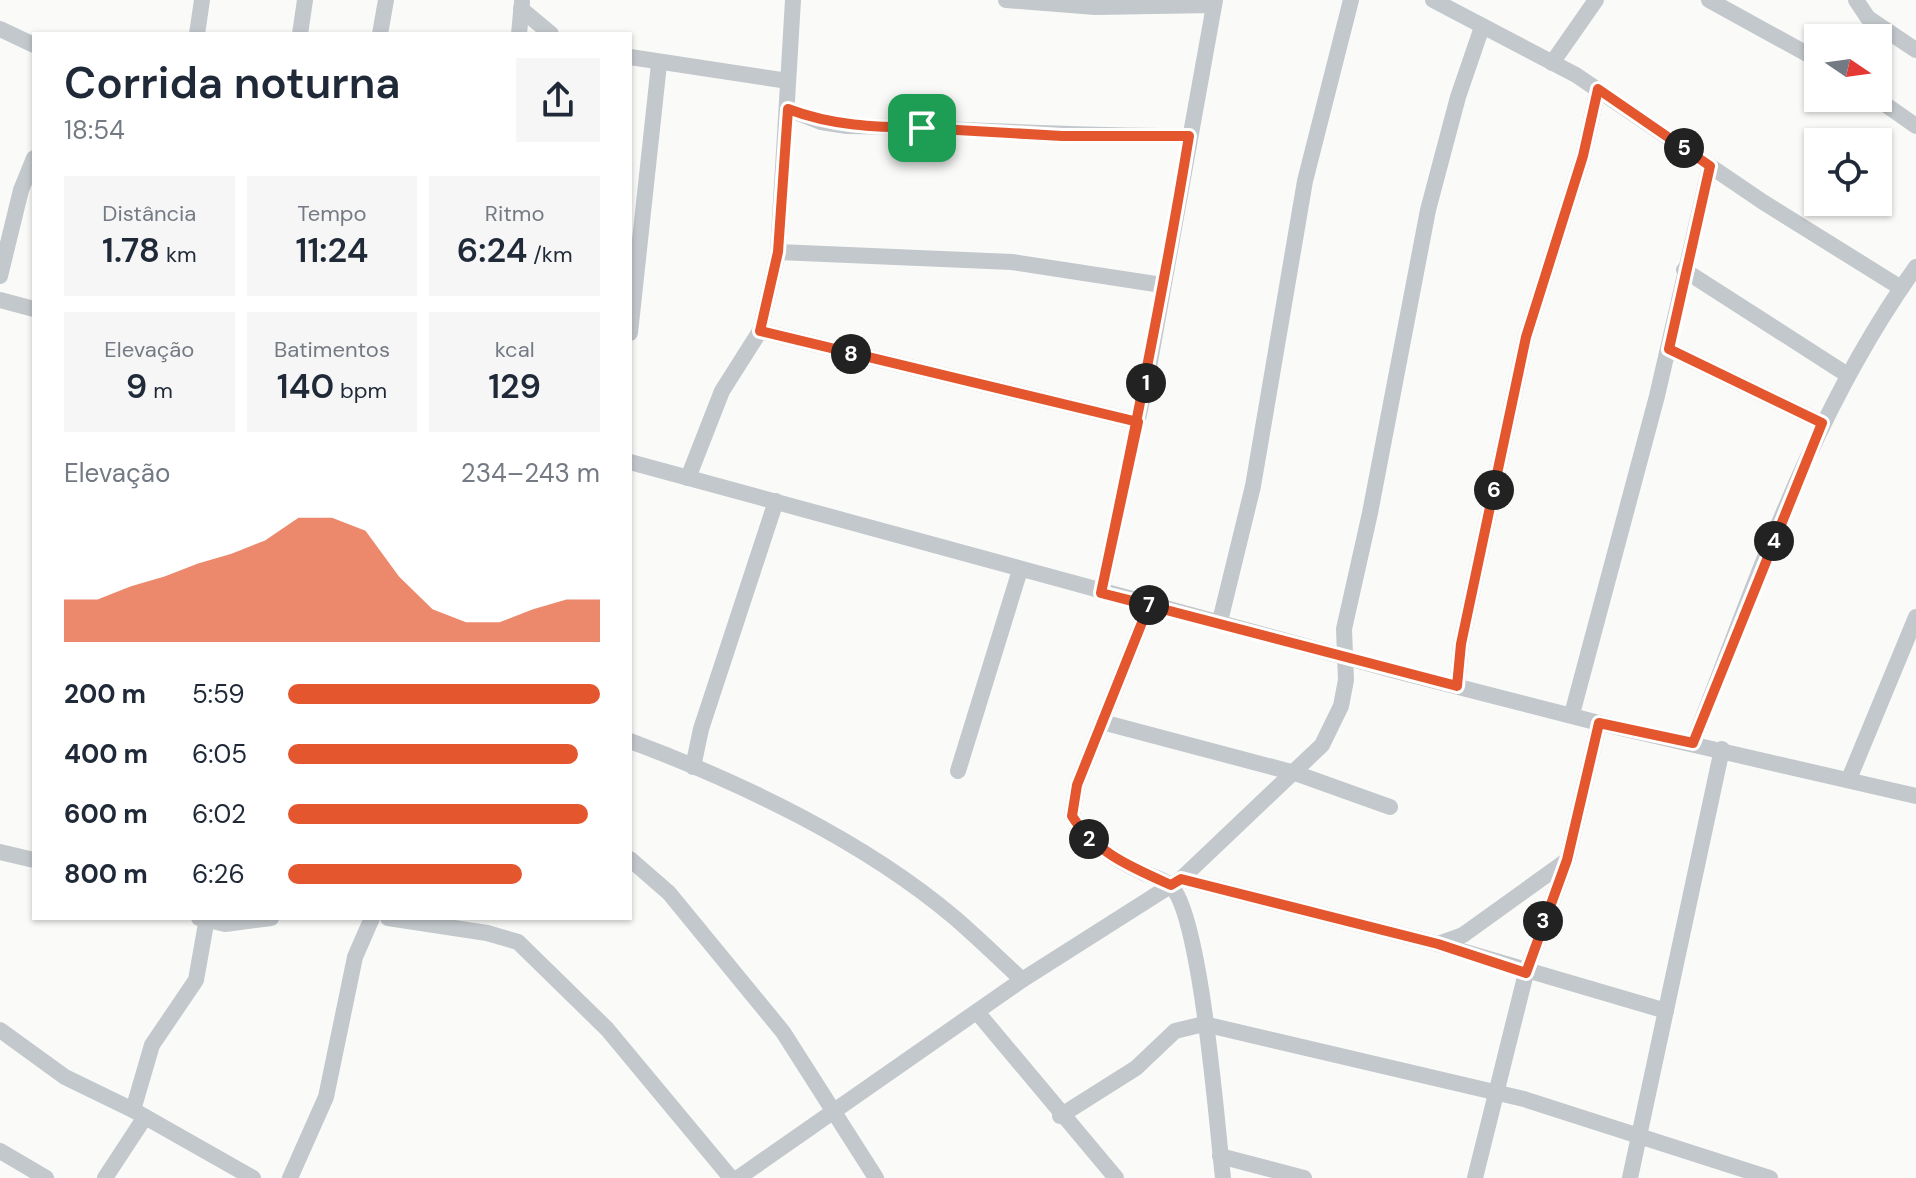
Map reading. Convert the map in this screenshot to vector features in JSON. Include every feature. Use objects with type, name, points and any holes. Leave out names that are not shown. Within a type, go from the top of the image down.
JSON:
[{"type":"street","points":[[197,32],[202,0]]},
{"type":"street","points":[[300,32],[305,0]]},
{"type":"street","points":[[380,32],[386,0]]},
{"type":"street","points":[[688,478],[722,391],[760,331],[778,252],[793,0]]},
{"type":"street","points":[[1006,0],[1095,7],[1215,2],[1138,422],[1101,593]]},
{"type":"street","points":[[1220,621],[1253,486],[1305,181],[1351,0]]},
{"type":"street","points":[[1433,0],[1598,89],[1710,166],[1901,288]]},
{"type":"street","points":[[1552,63],[1596,0]]},
{"type":"street","points":[[1709,0],[1804,52]]},
{"type":"street","points":[[1856,0],[1868,18],[1916,50]]},
{"type":"street","points":[[519,32],[522,4]]},
{"type":"street","points":[[522,4],[549,32]]},
{"type":"street","points":[[738,1178],[1022,980],[1176,882],[1322,745],[1341,706],[1348,602],[1370,513],[1428,210],[1458,97],[1482,27]]},
{"type":"street","points":[[0,29],[32,44]]},
{"type":"street","points":[[632,57],[659,64],[788,81]]},
{"type":"street","points":[[632,314],[659,64]]},
{"type":"street","points":[[1457,686],[1463,632],[1513,388],[1535,303],[1583,156],[1598,89]]},
{"type":"street","points":[[788,109],[821,122],[847,126],[1075,136],[1189,136]]},
{"type":"street","points":[[1892,109],[1916,126]]},
{"type":"street","points":[[0,276],[21,190],[32,163]]},
{"type":"street","points":[[1572,714],[1669,349],[1684,270],[1710,166]]},
{"type":"street","points":[[778,252],[1012,262],[1162,285]]},
{"type":"street","points":[[1693,743],[1822,423],[1846,374],[1916,267]]},
{"type":"street","points":[[1684,270],[1846,374]]},
{"type":"street","points":[[0,300],[32,308]]},
{"type":"street","points":[[760,331],[1138,422]]},
{"type":"street","points":[[1669,349],[1822,423]]},
{"type":"street","points":[[632,463],[1101,593],[1220,621],[1599,723],[1916,796]]},
{"type":"street","points":[[693,767],[701,729],[776,501]]},
{"type":"street","points":[[958,771],[1020,570]]},
{"type":"street","points":[[1149,605],[1077,785],[1072,816],[1085,836],[1134,869],[1176,882],[1438,944],[1526,973],[1666,1011]]},
{"type":"street","points":[[1849,779],[1916,617]]},
{"type":"street","points":[[1102,722],[1295,773],[1390,807]]},
{"type":"street","points":[[1475,1178],[1499,1093],[1526,973],[1567,860],[1599,723]]},
{"type":"street","points":[[632,742],[742,788],[851,845],[953,916],[1022,980]]},
{"type":"street","points":[[1630,1178],[1722,749]]},
{"type":"street","points":[[0,852],[32,860]]},
{"type":"street","points":[[1438,944],[1463,935],[1567,860]]},
{"type":"street","points":[[632,861],[669,893],[783,1032],[876,1178]]},
{"type":"street","points":[[1176,882],[1193,938],[1223,1178]]},
{"type":"street","points":[[105,1178],[139,1113],[152,1045],[196,980],[204,920]]},
{"type":"street","points":[[208,920],[225,924],[256,920]]},
{"type":"street","points":[[290,1178],[326,1097],[355,957],[371,920]]},
{"type":"street","points":[[401,920],[487,933],[518,942],[607,1029],[731,1178]]},
{"type":"street","points":[[977,1012],[1060,1116],[1116,1178]]},
{"type":"street","points":[[1060,1116],[1136,1068],[1175,1031],[1204,1024],[1499,1093],[1770,1178]]},
{"type":"street","points":[[0,1030],[65,1077],[139,1113],[253,1178]]},
{"type":"street","points":[[0,1151],[46,1178]]},
{"type":"street","points":[[1220,1156],[1304,1178]]},
{"type":"route","points":[[922,128],[847,126],[821,122],[788,109],[778,252],[760,331],[1138,422],[1117,517],[1101,593],[1220,621],[1457,686],[1461,644],[1513,388],[1535,303],[1583,156],[1598,89],[1710,166],[1684,270],[1669,349],[1750,391],[1822,423],[1693,743],[1599,723],[1567,860],[1526,973],[1438,944],[1420,942],[1181,879],[1171,885],[1134,869],[1085,836],[1072,816],[1077,785],[1149,605],[1101,593],[1138,422],[1149,367],[1189,136],[1062,136],[922,128]]}]
